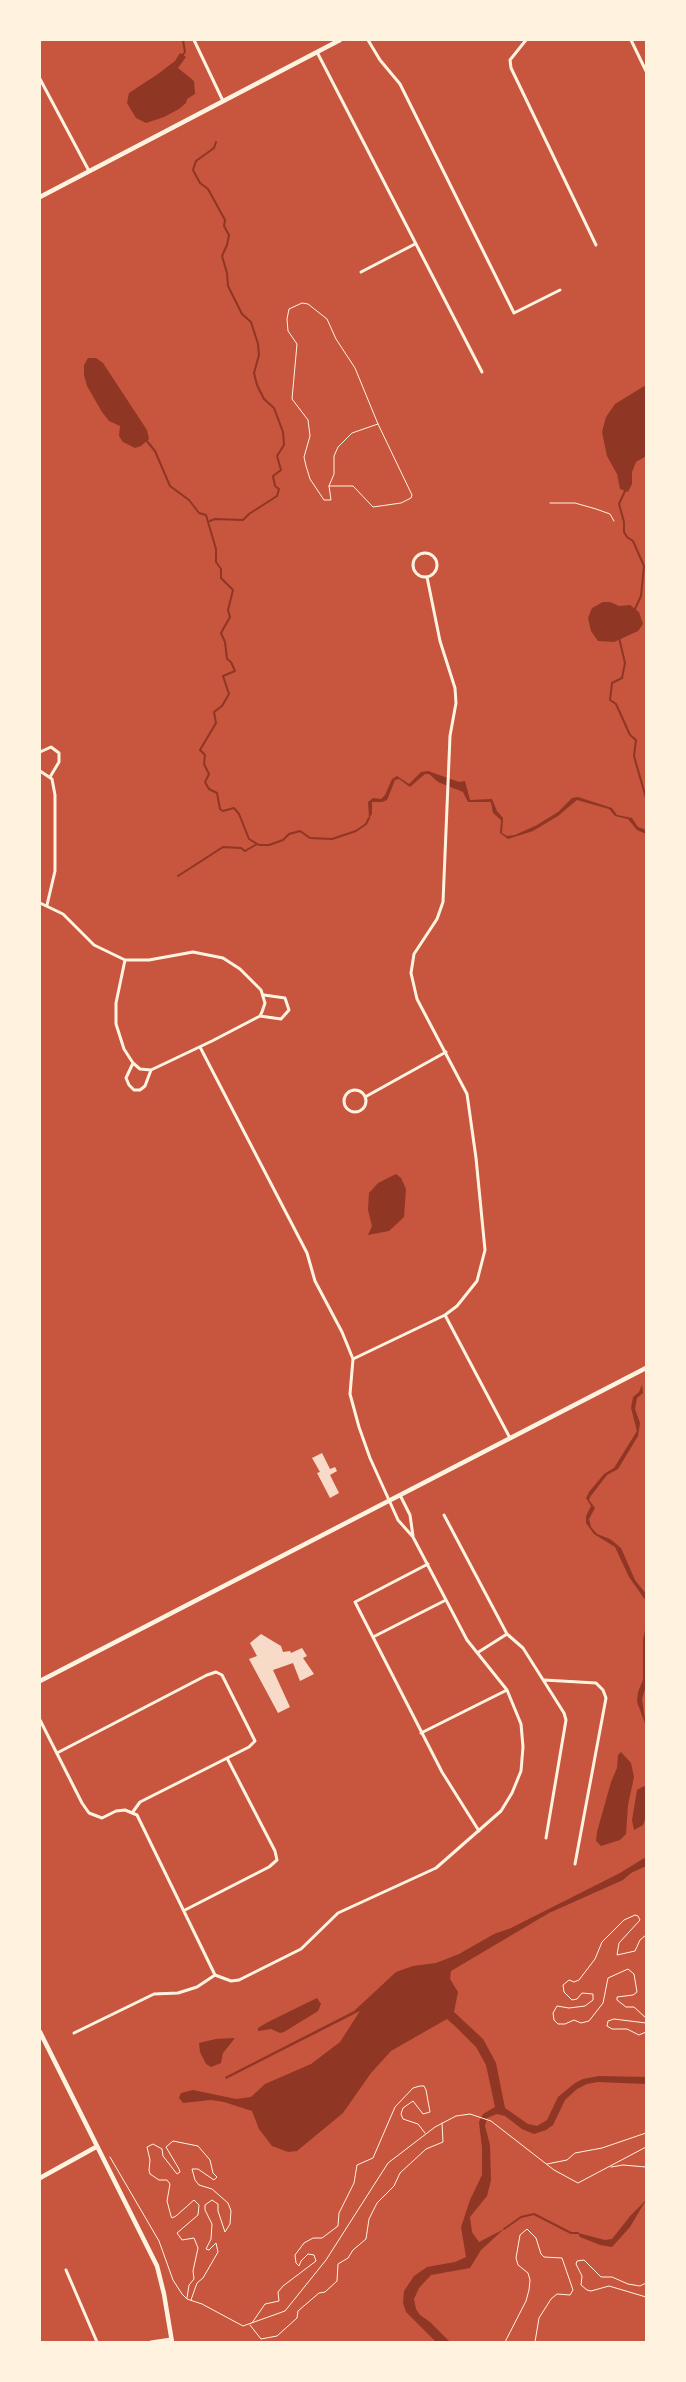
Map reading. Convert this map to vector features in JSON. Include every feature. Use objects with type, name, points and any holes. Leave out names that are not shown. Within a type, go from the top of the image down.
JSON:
[{"type":"street","points":[[194,40],[224,101]]},
{"type":"street","points":[[40,197],[340,40]]},
{"type":"street","points":[[368,40],[380,60],[400,84],[514,313],[560,290]]},
{"type":"street","points":[[526,40],[510,60],[511,68],[596,245]]},
{"type":"street","points":[[631,40],[646,72]]},
{"type":"street","points":[[317,52],[482,372]]},
{"type":"street","points":[[40,79],[89,172]]},
{"type":"street","points":[[361,272],[415,244]]},
{"type":"street","points":[[423,553],[431,554],[437,561],[437,570],[427,577],[417,574],[413,566],[416,558],[423,553]]},
{"type":"street","points":[[353,1359],[445,1315],[457,1306],[473,1288],[482,1270],[485,1250],[471,1111],[463,1085],[416,996],[411,969],[414,954],[420,943],[434,926],[443,905],[450,736],[456,703],[455,688],[440,641],[427,577]]},
{"type":"street","points":[[40,752],[51,747],[59,753],[59,762],[50,777]]},
{"type":"street","points":[[40,771],[50,777],[53,782],[55,795],[55,871],[47,905]]},
{"type":"street","points":[[40,903],[47,905],[71,921],[94,945],[125,960],[149,960],[187,952],[214,955],[240,968],[264,995],[286,998],[289,1010],[281,1019],[260,1016],[150,1070],[140,1068],[133,1063],[121,1042],[115,1013],[125,960]]},
{"type":"street","points":[[260,1016],[264,1008],[264,995]]},
{"type":"street","points":[[200,1047],[307,1252],[315,1281],[342,1332],[353,1359],[350,1394],[359,1427],[398,1520],[413,1536],[446,1600],[477,1653],[507,1690],[521,1724],[523,1747],[521,1771],[512,1793],[501,1811],[436,1868],[338,1913],[310,1942],[290,1955],[239,1980],[231,1981],[215,1975]]},
{"type":"street","points":[[364,1097],[446,1052]]},
{"type":"street","points":[[133,1063],[126,1078],[134,1090],[140,1090],[145,1086],[150,1070]]},
{"type":"street","points":[[358,1091],[364,1097],[365,1105],[360,1111],[352,1112],[346,1107],[344,1098],[350,1092],[358,1091]]},
{"type":"street","points":[[445,1315],[510,1438]]},
{"type":"street","points":[[40,1681],[646,1368]]},
{"type":"street","points":[[400,1494],[410,1515],[413,1536]]},
{"type":"street","points":[[444,1516],[507,1634],[523,1648],[564,1713],[566,1720],[546,1838]]},
{"type":"street","points":[[428,1564],[355,1602],[421,1733],[479,1831]]},
{"type":"street","points":[[372,1637],[446,1600]]},
{"type":"street","points":[[477,1653],[507,1634]]},
{"type":"street","points":[[57,1753],[207,1675],[216,1672],[222,1675],[229,1685],[255,1741],[249,1747],[140,1802],[132,1813]]},
{"type":"street","points":[[543,1680],[596,1683],[603,1690],[606,1698],[575,1864]]},
{"type":"street","points":[[421,1733],[507,1690]]},
{"type":"street","points":[[40,1720],[82,1803],[89,1813],[102,1818],[116,1811],[125,1810],[137,1815],[185,1910],[215,1975]]},
{"type":"street","points":[[185,1910],[269,1867],[276,1860],[275,1851],[227,1758]]},
{"type":"street","points":[[74,2034],[154,1994],[178,1992],[197,1987],[215,1975]]},
{"type":"street","points":[[40,2032],[103,2161],[144,2236],[157,2266],[171,2340],[150,2342]]},
{"type":"street","points":[[40,2178],[96,2147]]},
{"type":"street","points":[[66,2270],[97,2342]]},
{"type":"path","points":[[329,486],[353,486],[373,507],[401,503],[411,498],[408,484],[378,424],[355,368],[336,339],[327,319],[308,304],[302,303],[289,308],[287,319],[288,331],[297,344],[292,398],[308,420],[310,428],[308,447],[304,457],[310,480],[327,501],[330,500],[332,495],[329,486],[334,474],[334,456],[338,447],[352,433],[378,424]]},
{"type":"path","points":[[550,503],[575,504],[596,509],[610,514],[614,521]]},
{"type":"path","points":[[646,1935],[640,1940],[635,1951],[617,1955],[619,1943],[640,1920],[638,1916],[635,1916],[624,1920],[602,1942],[595,1959],[579,1980],[577,1982],[569,1980],[563,1985],[564,1992],[572,2000],[577,1999],[582,1993],[593,1994],[593,2000],[585,2006],[569,2008],[557,2006],[552,2013],[554,2020],[558,2024],[565,2024],[574,2020],[585,2023],[603,2003],[608,1978],[628,1969],[634,1974],[637,1992],[633,1995],[617,1997],[617,2000],[626,2007],[634,2007],[646,2018]]},
{"type":"path","points":[[646,2023],[618,2018],[610,2020],[608,2023],[609,2028],[627,2029],[639,2035],[646,2032]]},
{"type":"path","points":[[249,2325],[265,2304],[279,2301],[278,2292],[283,2286],[316,2261],[314,2255],[308,2254],[301,2260],[299,2266],[296,2263],[295,2255],[304,2243],[313,2238],[322,2238],[338,2226],[339,2213],[354,2183],[358,2165],[373,2158],[395,2107],[413,2088],[420,2086],[424,2086],[426,2090],[430,2112],[424,2114],[413,2101],[403,2108],[401,2114],[403,2119],[418,2124],[426,2134]]},
{"type":"path","points":[[103,2161],[112,2156],[159,2241],[173,2280],[187,2299],[202,2304],[241,2326],[249,2325],[285,2311],[326,2260],[388,2163],[442,2122],[464,2114],[470,2114],[499,2126],[546,2164],[578,2183],[646,2147]]},
{"type":"path","points":[[249,2325],[261,2339],[277,2336],[297,2318],[298,2310],[337,2281],[338,2264],[348,2258],[352,2250],[366,2239],[369,2219],[377,2203],[394,2186],[400,2173],[426,2148],[444,2142],[442,2122]]},
{"type":"path","points":[[546,2164],[566,2160],[574,2153],[586,2149],[602,2148],[646,2133]]},
{"type":"path","points":[[187,2299],[189,2285],[194,2279],[193,2271],[198,2248],[194,2238],[182,2240],[177,2233],[198,2215],[199,2205],[194,2200],[172,2218],[167,2201],[170,2184],[167,2180],[159,2180],[150,2174],[150,2160],[147,2147],[153,2144],[162,2149],[163,2156],[177,2174],[179,2170],[166,2147],[174,2141],[198,2146],[210,2160],[212,2173],[217,2177],[214,2180],[198,2169],[192,2169],[195,2180],[199,2185],[212,2189],[228,2204],[231,2211],[230,2224],[225,2232],[218,2211],[218,2204],[212,2200],[206,2206],[205,2210],[212,2224],[211,2239],[206,2249],[209,2250],[216,2243],[218,2252],[203,2278],[197,2283],[191,2300]]},
{"type":"path","points":[[608,2168],[624,2165],[646,2167]]},
{"type":"path","points":[[505,2342],[529,2290],[530,2280],[528,2274],[518,2265],[516,2258],[521,2232],[527,2229],[536,2238],[541,2254],[544,2257],[557,2256],[562,2258],[572,2293],[569,2296],[557,2294],[551,2299],[539,2318],[535,2342]]},
{"type":"path","points":[[646,2283],[640,2286],[628,2284],[612,2277],[600,2277],[587,2263],[577,2261],[576,2267],[582,2276],[581,2285],[587,2290],[591,2291],[609,2286],[646,2297]]},
{"type":"shaded area","points":[[180,53],[186,57],[178,68],[194,81],[195,94],[187,99],[186,103],[179,109],[164,117],[146,123],[136,118],[127,103],[129,93],[175,61]]},
{"type":"shaded area","points":[[88,358],[96,358],[103,363],[147,430],[149,439],[141,446],[135,448],[123,442],[119,436],[120,426],[109,421],[102,412],[87,386],[84,375],[84,365]]},
{"type":"shaded area","points":[[646,385],[646,456],[636,462],[632,472],[632,484],[628,492],[620,489],[617,474],[607,456],[602,432],[606,417],[615,404]]},
{"type":"shaded area","points":[[603,602],[610,602],[619,606],[630,605],[639,612],[643,624],[638,631],[614,642],[598,641],[591,631],[588,618],[592,608]]},
{"type":"shaded area","points":[[428,771],[459,782],[465,781],[470,800],[492,799],[497,811],[503,818],[502,833],[507,836],[515,835],[537,825],[558,812],[572,798],[578,797],[612,808],[617,815],[632,818],[638,827],[646,830],[646,834],[637,830],[628,819],[615,816],[609,809],[577,800],[558,816],[533,831],[508,839],[500,833],[501,820],[493,813],[491,802],[468,802],[463,792],[438,782],[429,774],[425,774],[410,787],[399,779],[395,780],[387,800],[372,802],[372,814],[369,818],[368,802],[373,798],[381,799],[385,795],[392,779],[397,776],[409,784],[421,772]]},
{"type":"shaded area","points":[[396,1174],[401,1178],[406,1189],[404,1217],[389,1231],[368,1235],[372,1226],[368,1210],[369,1193],[378,1183]]},
{"type":"shaded area","points":[[642,1385],[643,1393],[637,1398],[635,1409],[640,1423],[638,1436],[618,1469],[607,1475],[590,1497],[589,1500],[595,1508],[589,1519],[591,1527],[597,1534],[610,1539],[621,1548],[635,1580],[646,1594],[646,1601],[629,1577],[615,1547],[594,1534],[586,1523],[586,1516],[591,1506],[586,1498],[589,1492],[604,1474],[614,1468],[637,1431],[631,1408],[633,1397],[639,1392]]},
{"type":"shaded area","points":[[646,1626],[646,1686],[642,1699],[646,1726],[637,1702],[638,1692],[643,1680],[643,1639]]},
{"type":"shaded area","points":[[621,1752],[631,1763],[634,1777],[628,1805],[626,1834],[620,1840],[601,1846],[596,1841],[597,1832],[611,1782],[617,1768],[618,1755]]},
{"type":"shaded area","points":[[644,1786],[646,1788],[646,1817],[643,1825],[634,1830],[632,1820],[637,1790]]},
{"type":"shaded area","points":[[646,1857],[646,1866],[631,1873],[623,1880],[549,1913],[451,1971],[450,1979],[458,1992],[454,2012],[483,2039],[496,2063],[505,2108],[528,2124],[537,2126],[547,2120],[558,2097],[583,2079],[599,2076],[646,2077],[646,2084],[598,2082],[587,2084],[577,2089],[565,2100],[553,2125],[546,2130],[534,2134],[522,2129],[505,2116],[497,2114],[487,2118],[485,2126],[490,2145],[491,2180],[487,2196],[470,2217],[472,2232],[479,2242],[504,2229],[481,2250],[470,2268],[431,2275],[419,2288],[414,2299],[416,2309],[420,2315],[450,2342],[436,2342],[406,2312],[403,2303],[404,2291],[414,2276],[427,2267],[455,2262],[466,2257],[461,2227],[470,2200],[482,2175],[482,2148],[479,2122],[483,2114],[495,2107],[486,2065],[476,2047],[456,2027],[447,2019],[391,2051],[371,2073],[343,2113],[297,2151],[288,2152],[272,2146],[259,2129],[252,2111],[211,2100],[183,2103],[179,2098],[181,2093],[193,2090],[236,2099],[251,2097],[265,2084],[311,2064],[340,2042],[360,2011],[226,2079],[225,2077],[354,2011],[396,1972],[413,1966],[436,1963],[459,1954],[494,1934],[511,1928],[620,1873]]},
{"type":"shaded area","points":[[317,1998],[321,2004],[318,2011],[284,2032],[280,2033],[271,2029],[258,2031],[258,2028],[268,2022]]},
{"type":"shaded area","points":[[235,2038],[223,2053],[221,2063],[211,2067],[206,2064],[200,2052],[199,2043],[216,2039]]},
{"type":"shaded area","points":[[646,2200],[630,2227],[612,2247],[600,2245],[580,2237],[578,2233],[605,2240],[612,2239]]},
{"type":"building","points":[[322,1453],[330,1469],[335,1467],[337,1471],[330,1475],[339,1493],[330,1498],[317,1473],[320,1472],[312,1458]]},
{"type":"building","points":[[261,1634],[281,1646],[283,1652],[290,1651],[291,1653],[302,1648],[307,1656],[303,1658],[314,1674],[300,1681],[293,1663],[273,1670],[290,1707],[278,1713],[249,1659],[257,1656],[250,1643]]},
{"type":"waterway","points":[[182,56],[185,52],[183,40]]},
{"type":"waterway","points":[[210,521],[215,519],[243,520],[277,496],[279,489],[275,486],[273,476],[281,470],[277,456],[284,445],[283,432],[274,408],[264,399],[257,385],[254,373],[259,355],[258,344],[251,322],[242,314],[228,286],[227,273],[222,256],[229,235],[224,226],[225,220],[208,189],[200,183],[193,170],[196,161],[214,148],[216,142]]},
{"type":"waterway","points":[[146,440],[155,451],[170,486],[189,500],[199,513],[206,515],[216,549],[216,562],[221,569],[221,578],[233,590],[228,610],[230,617],[221,633],[225,642],[227,659],[231,662],[235,671],[223,676],[229,694],[222,706],[214,712],[216,723],[200,750],[205,755],[204,764],[209,774],[205,782],[209,789],[217,793],[220,809],[223,811],[234,808],[239,814],[249,839],[259,845],[269,845],[283,840],[289,834],[300,831],[310,838],[332,839],[356,831],[366,824],[369,818]]},
{"type":"waterway","points":[[625,491],[619,504],[624,522],[624,532],[633,541],[644,566],[641,596],[634,611]]},
{"type":"waterway","points":[[619,638],[625,663],[622,678],[612,683],[610,700],[616,704],[630,735],[636,740],[634,756],[646,798]]},
{"type":"waterway","points":[[178,876],[223,847],[241,848],[245,851],[257,844]]},
{"type":"waterway","points":[[504,2229],[521,2217],[534,2214],[571,2233],[578,2233]]}]
